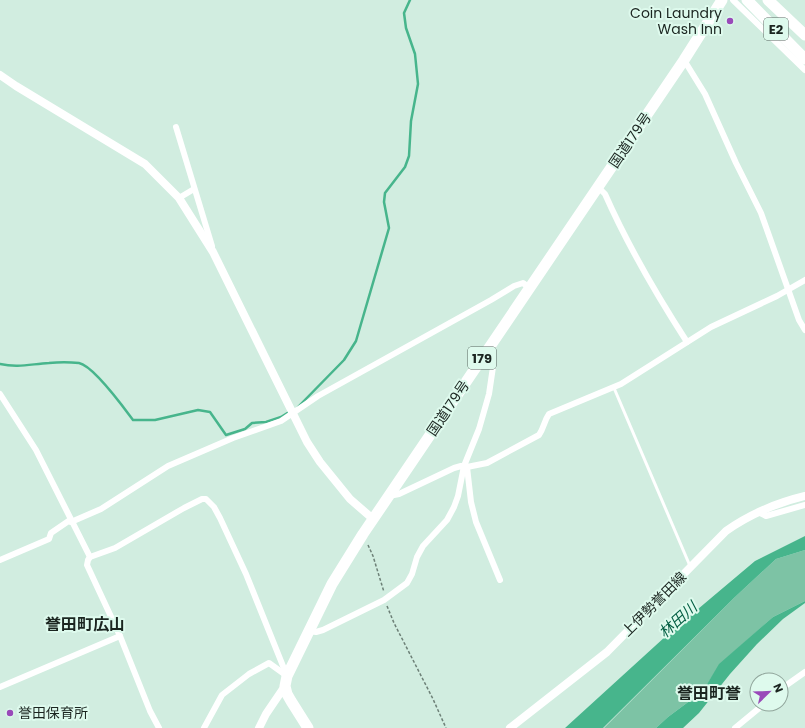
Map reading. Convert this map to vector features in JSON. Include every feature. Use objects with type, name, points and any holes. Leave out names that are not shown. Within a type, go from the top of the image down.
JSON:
[{"type":"highway","name":"国道179号","points":[[286,681],[332,584],[373,518],[684,60],[722,0]]},
{"type":"highway","name":"E2","points":[[747,0],[805,59]]},
{"type":"highway","name":"E2","points":[[768,0],[805,35]]},
{"type":"highway","points":[[286,681],[290,702],[308,728]]},
{"type":"street","points":[[733,0],[805,70]]},
{"type":"street","points":[[684,60],[705,94],[736,163],[761,213],[799,320],[805,330]]},
{"type":"street","points":[[0,75],[145,164],[180,198],[213,252],[307,442],[334,480],[350,499],[373,518]]},
{"type":"street","points":[[176,127],[213,252]]},
{"type":"street","points":[[598,187],[604,194],[654,291],[687,342]]},
{"type":"street","points":[[180,198],[194,189]]},
{"type":"street","points":[[390,494],[399,494],[454,468],[487,463],[538,435],[543,430],[544,420],[549,414],[622,384],[710,327],[788,290],[805,280]]},
{"type":"street","points":[[0,560],[49,539],[51,533],[71,521],[101,509],[168,466],[233,438],[281,421],[291,412],[318,396],[514,286],[523,283],[530,288]]},
{"type":"street","points":[[309,630],[316,632],[323,630],[384,600],[407,583],[423,546],[447,520],[458,496],[489,394],[494,367],[492,357],[488,350]]},
{"type":"street","points":[[0,394],[36,450],[90,557]]},
{"type":"street","points":[[466,467],[471,502],[476,522],[500,580]]},
{"type":"street","name":"上伊勢誉田線","points":[[510,728],[606,652],[726,531],[740,521],[782,501],[805,496]]},
{"type":"street","points":[[159,728],[150,711],[120,636],[87,565],[90,557],[115,548],[202,499],[206,499],[214,507],[246,574],[286,681]]},
{"type":"street","points":[[758,512],[766,516],[805,504]]},
{"type":"street","points":[[0,688],[120,636]]},
{"type":"street","points":[[204,728],[222,695],[249,674],[269,663],[286,681]]},
{"type":"street","points":[[789,683],[805,672]]},
{"type":"street","points":[[259,728],[286,681]]},
{"type":"street","points":[[735,728],[754,712]]},
{"type":"lane","points":[[614,388],[691,567]]},
{"type":"path","points":[[363,534],[373,556],[384,590],[384,600],[446,728]]},
{"type":"shaded area","points":[[805,536],[805,550],[776,559],[735,597],[603,728],[565,728],[666,636],[755,561]]},
{"type":"shaded area","points":[[805,550],[805,601],[773,617],[720,664],[703,691],[668,717],[656,728],[604,728],[735,597],[776,559]]},
{"type":"shaded area","points":[[805,601],[805,603],[783,619],[757,644],[730,674],[699,713],[683,728],[656,728],[668,717],[703,691],[719,664],[773,617]]},
{"type":"waterway","points":[[298,407],[344,360],[356,341],[389,228],[384,202],[385,193],[405,167],[409,156],[411,121],[418,84],[415,54],[406,28],[404,13],[410,0]]},
{"type":"waterway","points":[[0,364],[19,366],[56,362],[79,363],[92,371],[100,379],[133,420],[155,420],[198,410],[210,412],[226,435],[245,429],[252,423],[266,422],[281,417],[289,412]]},
{"type":"place","name":"Coin Laundry Wash Inn","points":[[730,21]]},
{"type":"place","name":"誉田保育所","points":[[10,713]]},
{"type":"district","name":"誉田町広山","points":[[85,624]]},
{"type":"district","name":"誉田町誉","points":[[709,693]]},
{"type":"water label","name":"林田川","points":[[678,620]]}]
